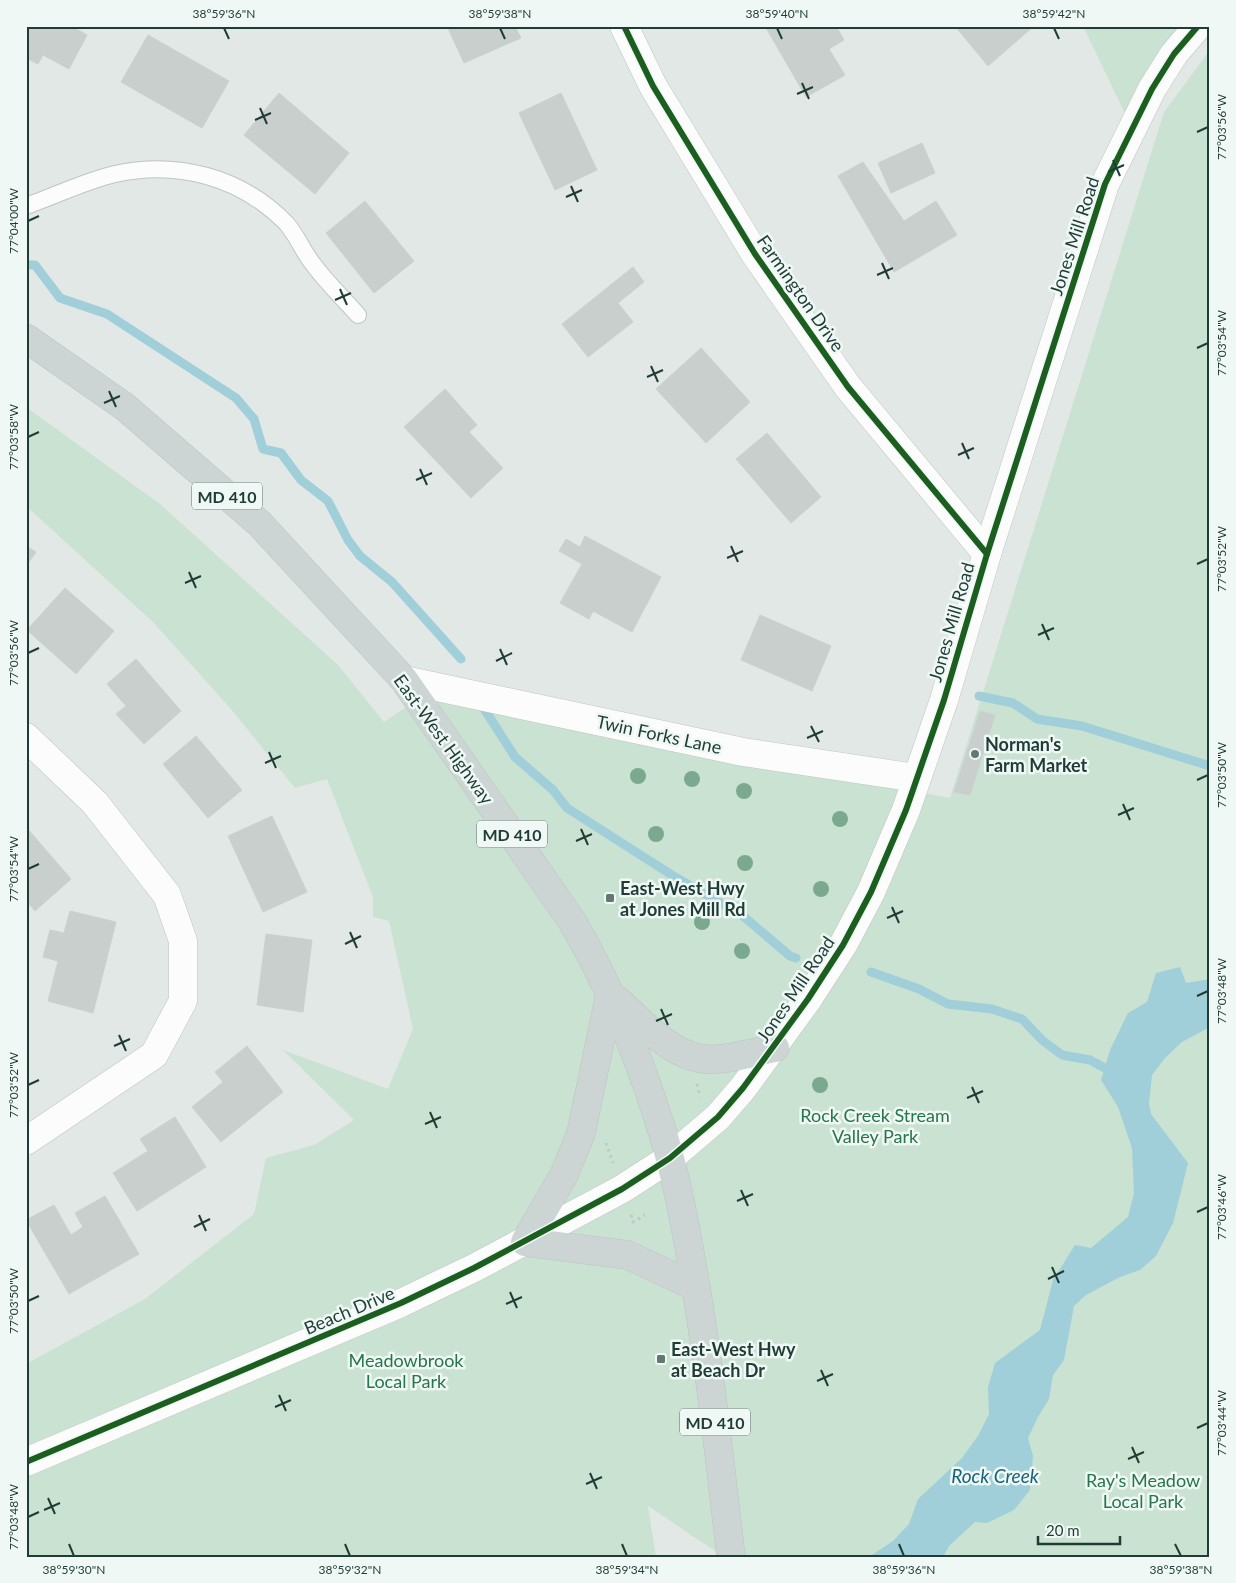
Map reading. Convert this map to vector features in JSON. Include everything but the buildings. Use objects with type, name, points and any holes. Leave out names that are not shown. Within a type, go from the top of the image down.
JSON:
[{"type":"main road","name":"East-West Highway","points":[[26,338],[126,407],[260,524],[404,680],[572,921],[627,1031],[652,1100],[670,1158],[696,1287],[732,1557]]},
{"type":"main road","points":[[696,1287],[628,1255],[525,1242],[564,1175],[581,1133],[610,994],[666,1042],[683,1053],[699,1058],[721,1058],[775,1048]]},
{"type":"street","name":"Farmington Drive","points":[[624,26],[653,86],[754,254],[848,387],[987,554]]},
{"type":"street","name":"Jones Mill Road","points":[[670,1158],[718,1117],[775,1048],[843,945],[871,892],[906,810],[944,700],[987,554],[1105,184],[1152,89],[1174,54],[1198,26]]},
{"type":"street","name":"Twin Forks Lane","points":[[404,680],[742,752],[916,778]]},
{"type":"street","points":[[26,737],[95,803],[166,895],[183,941],[183,1001],[154,1055],[26,1141]]},
{"type":"street","name":"Beach Drive","points":[[26,1462],[402,1304],[525,1242],[622,1189],[670,1158]]},
{"type":"lane","points":[[26,206],[114,175],[146,169],[189,170],[218,178],[264,205],[286,224],[312,264],[358,315]]},
{"type":"path","points":[[598,1140],[607,1144],[614,1166]]},
{"type":"path","points":[[630,1212],[633,1222],[645,1215]]},
{"type":"green space","points":[[1083,26],[1198,26],[1132,128]]},
{"type":"green space","name":"Rock Creek Stream Valley Park","points":[[1210,50],[1210,1557],[724,1557],[648,1506],[656,1557],[26,1557],[26,1364],[145,1299],[254,1214],[266,1158],[314,1145],[354,1120],[283,1050],[388,1089],[413,1029],[389,921],[373,917],[373,897],[327,779],[295,788],[231,709],[153,622],[26,506],[26,407],[160,504],[338,665],[384,722],[421,697],[950,798],[1164,112]]},
{"type":"water","name":"Rock Creek","points":[[1180,967],[1186,983],[1210,979],[1210,1027],[1182,1042],[1165,1058],[1152,1075],[1149,1104],[1151,1114],[1188,1163],[1173,1223],[1156,1256],[1140,1270],[1120,1277],[1086,1295],[1074,1306],[1064,1360],[1053,1375],[1049,1399],[1028,1438],[1033,1456],[1030,1490],[1014,1510],[987,1523],[975,1522],[949,1546],[943,1557],[869,1557],[893,1541],[909,1524],[918,1499],[962,1458],[978,1436],[989,1414],[988,1387],[995,1363],[1040,1330],[1053,1280],[1075,1245],[1091,1248],[1128,1217],[1134,1193],[1132,1148],[1118,1107],[1101,1080],[1110,1050],[1128,1013],[1147,1002],[1156,973]]},
{"type":"waterway","points":[[26,265],[35,265],[60,298],[107,314],[236,398],[254,419],[263,449],[281,453],[301,480],[328,501],[348,540],[360,556],[392,582],[461,659]]},
{"type":"waterway","points":[[979,696],[1013,703],[1037,719],[1082,726],[1210,766]]},
{"type":"waterway","points":[[481,704],[515,757],[553,790],[567,808],[675,877],[743,916],[790,956],[796,958]]},
{"type":"waterway","points":[[871,972],[919,989],[948,1004],[992,1009],[1022,1019],[1042,1040],[1062,1055],[1090,1060],[1114,1073]]},
{"type":"cycle path","points":[[624,26],[653,86],[755,254],[848,387],[987,554]]},
{"type":"cycle path","points":[[26,1462],[401,1303],[474,1268],[622,1189],[670,1158],[718,1117],[743,1088],[808,999],[843,945],[871,892],[906,810],[944,700],[987,554],[1105,184],[1152,89],[1174,54],[1198,26]]},
{"type":"place","name":"Norman's Farm Market","points":[[975,754]]},
{"type":"place","name":"East-West Hwy at Jones Mill Rd","points":[[610,898]]},
{"type":"place","name":"East-West Hwy at Beach Dr","points":[[661,1359]]},
{"type":"park label","name":"Meadowbrook Local Park","points":[[406,1370]]},
{"type":"park label","name":"Ray's Meadow Local Park","points":[[1143,1490]]}]
